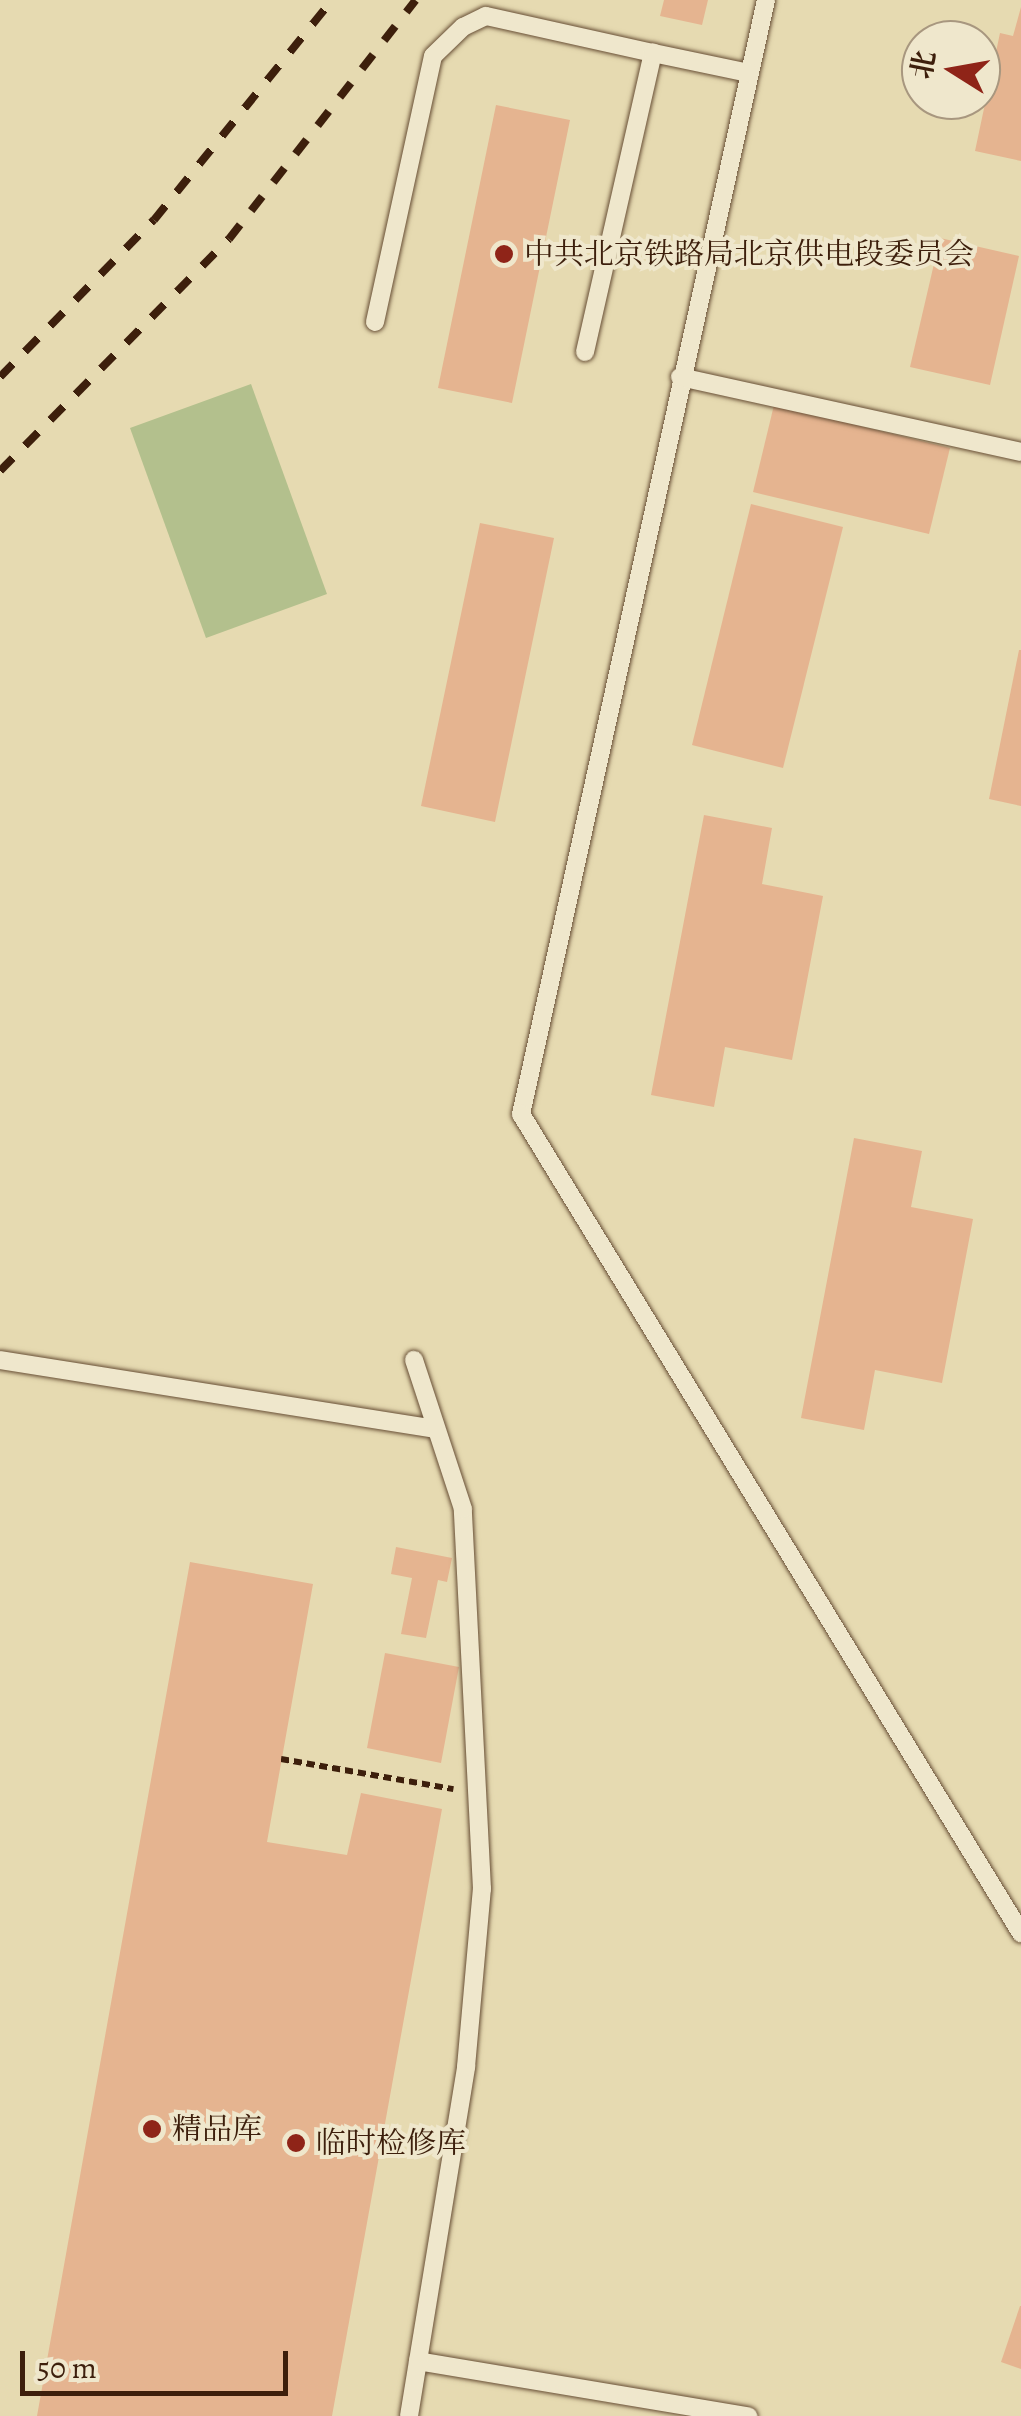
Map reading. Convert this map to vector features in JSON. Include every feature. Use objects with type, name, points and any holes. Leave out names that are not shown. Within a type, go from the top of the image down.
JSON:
[{"type":"lane","points":[[766,0],[520,1114],[1021,1934]]},
{"type":"lane","points":[[376,322],[433,56],[463,27],[486,16],[749,73]]},
{"type":"lane","points":[[584,352],[653,52]]},
{"type":"lane","points":[[680,377],[1021,452]]},
{"type":"lane","points":[[0,1360],[436,1429]]},
{"type":"lane","points":[[408,2416],[466,2067],[482,1889],[463,1509],[414,1360]]},
{"type":"lane","points":[[418,2361],[748,2416]]},
{"type":"path","points":[[281,1759],[478,1794]]},
{"type":"green space","points":[[251,384],[327,594],[206,638],[130,428]]},
{"type":"building","points":[[664,0],[708,0],[702,25],[660,16]]},
{"type":"building","points":[[1021,7],[1021,161],[975,151],[982,120],[1001,120],[1001,33],[1013,36]]},
{"type":"building","name":"中共北京铁路局北京供电段委员会","points":[[496,105],[570,120],[512,403],[438,388]]},
{"type":"building","points":[[940,238],[1019,256],[990,385],[910,367]]},
{"type":"building","points":[[774,405],[950,448],[929,534],[753,492]]},
{"type":"building","points":[[751,504],[843,527],[783,768],[692,745]]},
{"type":"building","points":[[480,523],[554,538],[495,822],[421,806]]},
{"type":"building","points":[[1021,650],[1021,806],[989,799]]},
{"type":"building","points":[[704,815],[772,828],[762,884],[823,896],[792,1060],[725,1047],[714,1107],[651,1095]]},
{"type":"building","points":[[854,1138],[922,1151],[911,1207],[973,1219],[942,1383],[875,1370],[864,1430],[801,1418]]},
{"type":"building","points":[[396,1547],[452,1558],[447,1582],[438,1580],[426,1638],[401,1634],[412,1578],[391,1574]]},
{"type":"building","points":[[190,1562],[313,1584],[267,1842],[347,1855],[361,1793],[442,1809],[332,2416],[37,2416]]},
{"type":"building","points":[[385,1653],[459,1667],[441,1763],[367,1748]]},
{"type":"building","points":[[1021,2306],[1021,2369],[1001,2362]]},
{"type":"railway","points":[[0,377],[154,220],[332,0]]},
{"type":"railway","points":[[0,471],[229,239],[416,0]]},
{"type":"place","name":"中共北京铁路局北京供电段委员会","points":[[504,254]]},
{"type":"place","name":"精品库","points":[[152,2129]]},
{"type":"place","name":"临时检修库","points":[[296,2143]]}]
